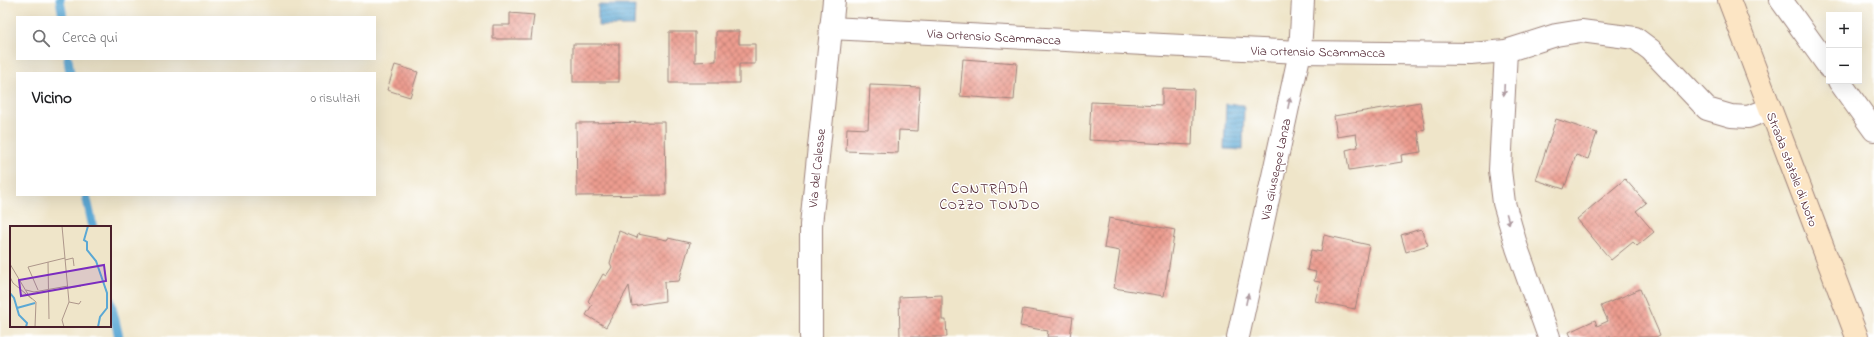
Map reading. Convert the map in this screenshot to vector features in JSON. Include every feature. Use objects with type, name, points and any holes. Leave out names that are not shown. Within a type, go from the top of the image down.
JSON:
[{"type":"main road","name":"Strada statale di Noto","points":[[1729,0],[1857,337]]},
{"type":"street","name":"Via del Calesse","points":[[811,337],[811,225],[834,0]]},
{"type":"street","name":"Via Giuseppe Lanza","points":[[1238,337],[1300,52],[1303,0]]},
{"type":"street","points":[[1781,0],[1826,63]]},
{"type":"street","name":"Via Ortensio Scammacca","points":[[830,28],[1300,52],[1470,54],[1506,51],[1556,35],[1581,30],[1636,38],[1651,50],[1707,109],[1731,116],[1748,117],[1770,109]]},
{"type":"street","points":[[1506,51],[1500,170],[1504,203],[1517,248],[1549,337]]},
{"type":"street","points":[[1841,84],[1874,130]]},
{"type":"water","points":[[598,5],[635,5],[634,26],[598,26]]},
{"type":"water","points":[[1226,104],[1244,105],[1243,150],[1224,149]]},
{"type":"building","points":[[510,13],[534,15],[531,39],[493,39],[493,25],[510,25]]},
{"type":"building","points":[[716,31],[739,31],[739,44],[755,44],[755,64],[739,64],[739,83],[669,83],[669,32],[695,32],[695,62],[716,61]]},
{"type":"building","points":[[573,44],[619,44],[619,82],[573,82]]},
{"type":"building","points":[[963,59],[1017,63],[1014,100],[960,96]]},
{"type":"building","points":[[395,65],[418,72],[410,97],[387,90]]},
{"type":"building","points":[[870,85],[920,87],[918,131],[899,130],[898,153],[846,151],[847,128],[868,129]]},
{"type":"building","points":[[1162,88],[1194,89],[1192,145],[1089,140],[1091,102],[1162,105]]},
{"type":"building","points":[[1420,102],[1425,129],[1418,131],[1421,152],[1401,155],[1402,162],[1349,170],[1346,150],[1358,147],[1356,134],[1337,137],[1334,116]]},
{"type":"building","points":[[1556,119],[1597,133],[1588,159],[1576,155],[1564,189],[1536,180]]},
{"type":"building","points":[[665,122],[666,195],[577,196],[576,123]]},
{"type":"building","points":[[1625,179],[1646,203],[1636,211],[1654,232],[1637,246],[1633,242],[1611,260],[1577,219]]},
{"type":"building","points":[[1109,218],[1175,230],[1164,296],[1114,288],[1120,251],[1104,248]]},
{"type":"building","points":[[1421,229],[1428,245],[1406,252],[1401,235]]},
{"type":"building","points":[[619,231],[637,238],[638,234],[690,243],[679,281],[664,282],[665,301],[632,306],[629,286],[606,327],[586,315],[592,305],[588,301],[603,274],[606,276],[612,267],[610,263]]},
{"type":"building","points":[[1324,235],[1369,245],[1355,309],[1315,301],[1320,282],[1314,281],[1316,272],[1307,270],[1311,250],[1321,252]]},
{"type":"building","points":[[1640,289],[1660,335],[1656,337],[1571,337],[1569,332],[1595,320],[1597,326],[1608,321],[1601,306]]},
{"type":"building","points":[[942,295],[942,320],[946,320],[947,337],[900,337],[899,297]]},
{"type":"building","points":[[1023,309],[1073,317],[1070,337],[1047,337],[1048,331],[1020,326]]},
{"type":"waterway","points":[[60,0],[63,16]]},
{"type":"waterway","points":[[68,60],[70,72]]},
{"type":"waterway","points":[[86,196],[93,226]]},
{"type":"waterway","points":[[111,303],[119,337]]},
{"type":"district","name":"CONTRADA COZZO TONDO","points":[[990,196]]}]
